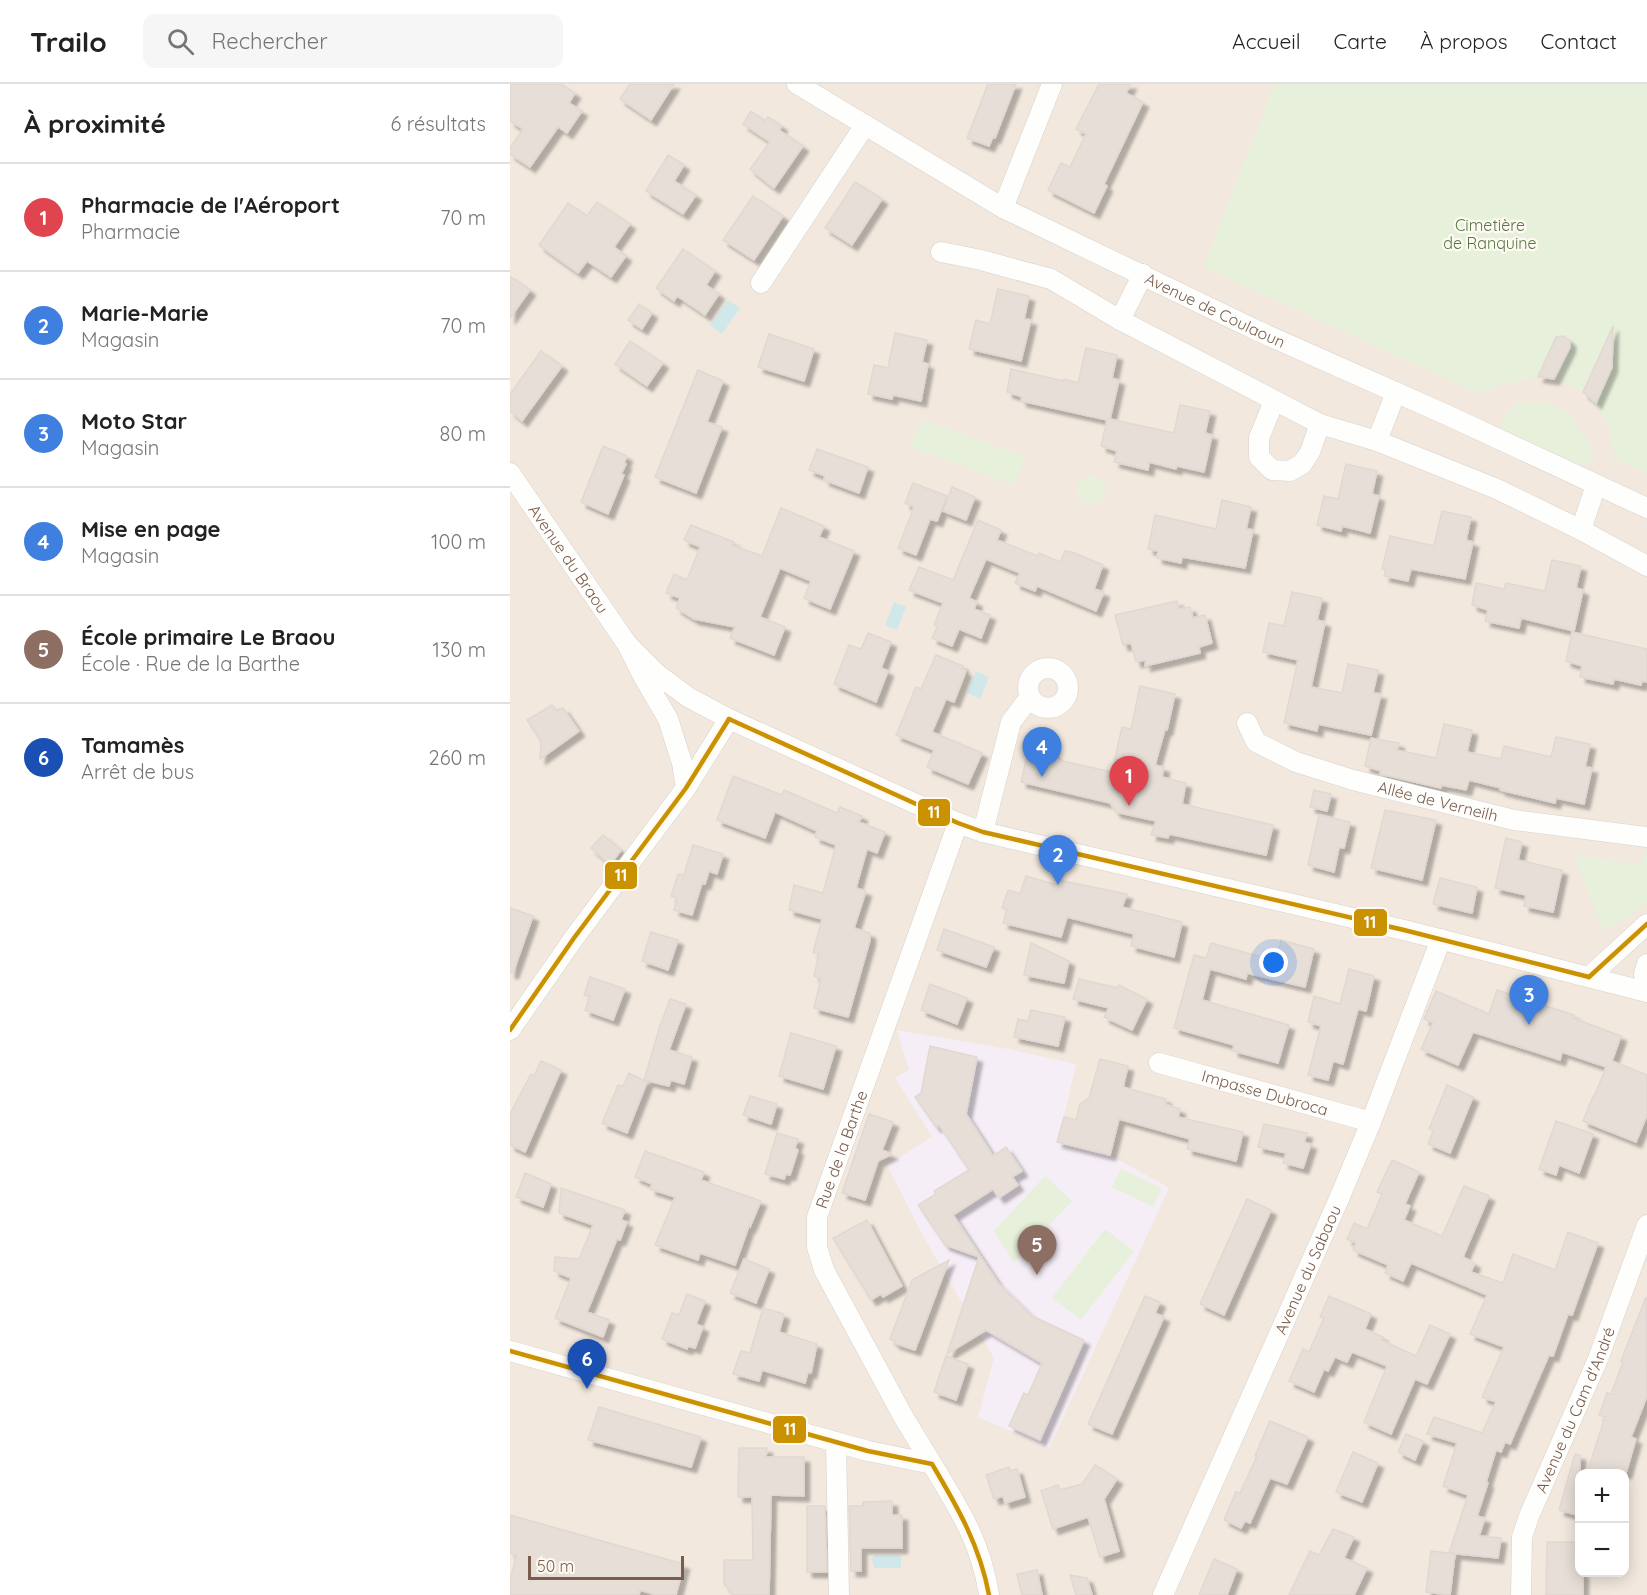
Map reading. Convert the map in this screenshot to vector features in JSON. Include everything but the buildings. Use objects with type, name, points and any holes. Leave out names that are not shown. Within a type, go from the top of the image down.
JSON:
[{"type":"street","name":"Avenue de Coulaoun","points":[[797,84],[1004,208],[1258,331],[1647,508]]},
{"type":"street","points":[[1004,208],[1052,84]]},
{"type":"street","points":[[761,283],[865,125]]},
{"type":"street","points":[[941,252],[1051,279],[1120,320],[1320,424],[1377,441],[1497,489],[1581,530],[1647,566]]},
{"type":"street","points":[[1120,320],[1143,274]]},
{"type":"street","points":[[1377,441],[1396,392]]},
{"type":"street","points":[[1274,401],[1259,438],[1259,457],[1272,470],[1290,471],[1302,464],[1310,453],[1320,424]]},
{"type":"street","name":"Avenue du Braou","points":[[510,473],[627,644],[668,718],[682,763],[686,788]]},
{"type":"street","points":[[1581,530],[1596,485]]},
{"type":"street","name":"Avenue du Braou","points":[[627,644],[657,674],[688,697],[729,719],[958,823],[983,832],[1441,939],[1647,992]]},
{"type":"street","points":[[983,832],[1011,722],[1030,697]]},
{"type":"street","points":[[510,1030],[574,938],[686,788],[729,719]]},
{"type":"street","name":"Allée de Verneilh","points":[[1247,723],[1256,742],[1296,762],[1353,780],[1514,820],[1647,837]]},
{"type":"street","name":"Rue de la Barthe","points":[[958,823],[817,1217],[817,1247],[824,1270],[904,1418],[962,1513],[982,1556],[989,1595]]},
{"type":"street","points":[[1589,978],[1647,924]]},
{"type":"street","name":"Avenue du Sabaou","points":[[1163,1595],[1339,1199],[1441,939]]},
{"type":"street","points":[[1647,964],[1644,974],[1647,986]]},
{"type":"street","name":"Impasse Dubroca","points":[[1159,1063],[1371,1122]]},
{"type":"street","name":"Avenue du Cam d'André","points":[[1521,1595],[1522,1537],[1529,1516],[1598,1359],[1647,1225]]},
{"type":"street","points":[[510,1351],[868,1451],[932,1464]]},
{"type":"street","points":[[836,1442],[839,1595]]},
{"type":"shaded area","points":[[510,84],[1647,84],[1647,1595],[510,1595]]},
{"type":"shaded area","points":[[897,1030],[1008,1049],[1076,1064],[1058,1142],[1110,1155],[1169,1188],[1049,1448],[978,1417],[994,1358],[921,1232],[887,1165],[932,1137],[895,1078],[909,1070]]},
{"type":"green space","name":"Cimetière de Ranquine","points":[[1275,84],[1647,84],[1647,473],[1618,460],[1614,453],[1607,423],[1595,404],[1583,392],[1554,379],[1538,377],[1501,385],[1482,394],[1203,267]]},
{"type":"green space","points":[[1545,402],[1570,415],[1591,446],[1593,462],[1581,466],[1501,429],[1501,419],[1516,403]]},
{"type":"green space","points":[[921,419],[1025,457],[1014,485],[910,447]]},
{"type":"green space","points":[[1091,476],[1101,480],[1105,490],[1101,500],[1091,504],[1081,500],[1077,490],[1081,480]]},
{"type":"green space","points":[[1645,851],[1647,852],[1647,902],[1628,917],[1603,930],[1574,855],[1640,865]]},
{"type":"green space","points":[[1121,1169],[1162,1188],[1153,1207],[1112,1187]]},
{"type":"green space","points":[[1045,1176],[1072,1201],[1014,1263],[994,1231]]},
{"type":"green space","points":[[1105,1229],[1134,1251],[1081,1320],[1052,1298]]},
{"type":"water","points":[[728,300],[740,308],[722,334],[710,325]]},
{"type":"water","points":[[894,602],[906,607],[897,630],[885,625]]},
{"type":"water","points":[[976,671],[989,677],[980,699],[967,693]]},
{"type":"water","points":[[875,1555],[901,1555],[901,1568],[875,1568],[871,1559]]},
{"type":"transit line","name":"11","points":[[729,719],[958,823],[983,832],[1404,930],[1589,977]]},
{"type":"transit line","name":"11","points":[[510,1030],[574,938],[686,788],[729,719]]},
{"type":"transit line","name":"11","points":[[1589,977],[1647,924]]},
{"type":"transit line","name":"11","points":[[510,1351],[868,1451],[932,1464],[974,1543],[989,1595]]},
{"type":"place","name":"Mise en page","points":[[1042,777]]},
{"type":"place","name":"Pharmacie de l'Aéroport","points":[[1129,806]]},
{"type":"place","name":"Marie-Marie","points":[[1058,885]]},
{"type":"place","name":"Moto Star","points":[[1529,1025]]},
{"type":"place","name":"École primaire Le Braou","points":[[1037,1275]]},
{"type":"place","name":"Tamamès","points":[[587,1389]]}]
